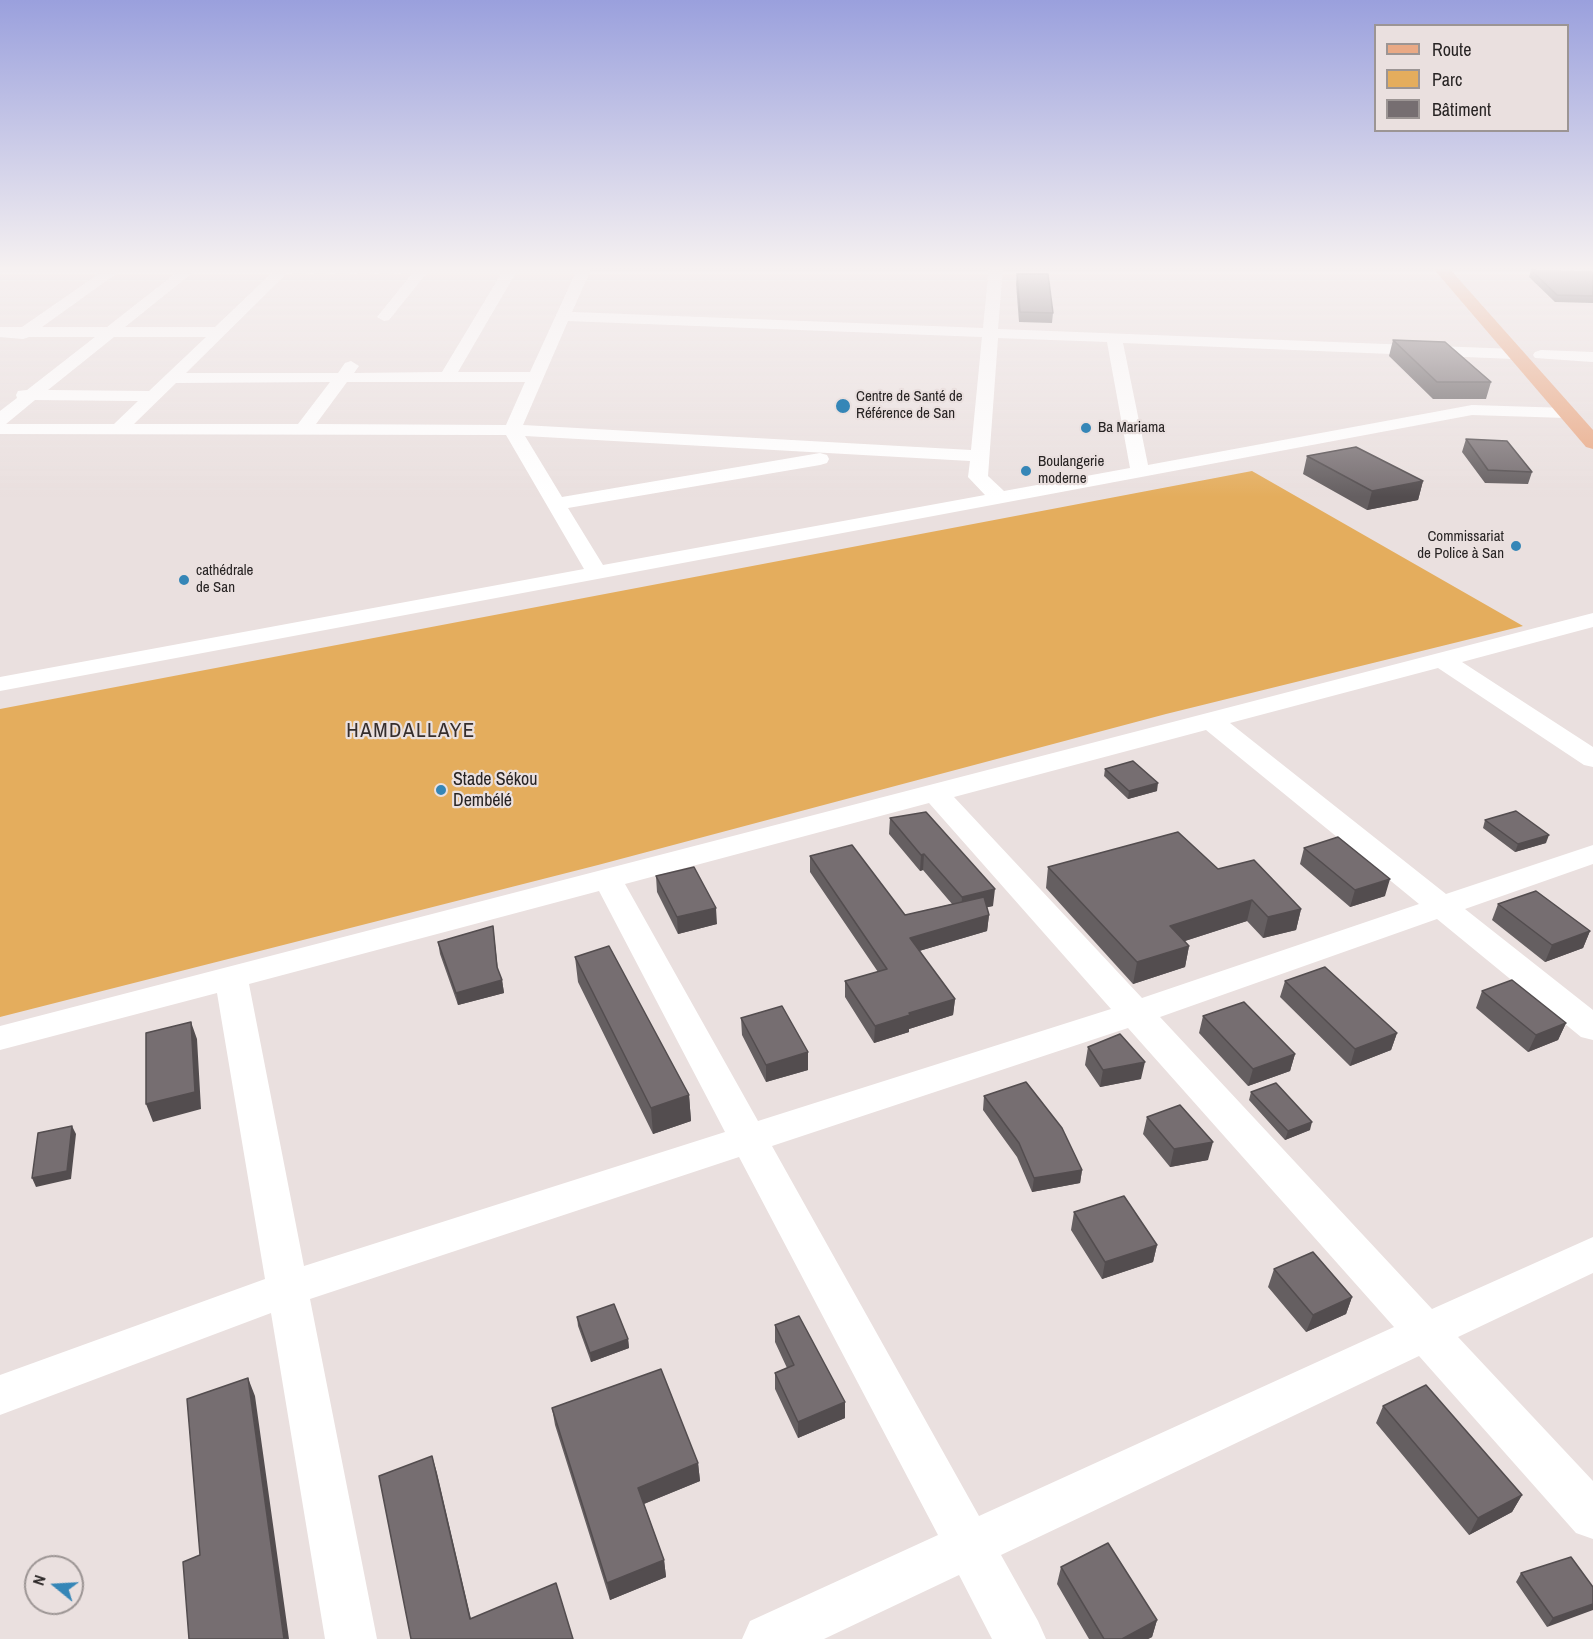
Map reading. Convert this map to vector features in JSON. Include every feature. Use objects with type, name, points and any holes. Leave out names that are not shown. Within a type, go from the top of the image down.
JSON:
[{"type":"main road","points":[[1505,343],[1593,443]]},
{"type":"main road","points":[[1530,343],[1556,371]]},
{"type":"street","points":[[0,420],[96,343]]},
{"type":"street","points":[[119,429],[208,343]]},
{"type":"street","points":[[447,377],[467,343]]},
{"type":"street","points":[[512,430],[551,343]]},
{"type":"street","points":[[989,343],[978,477],[1000,498]]},
{"type":"street","points":[[1115,343],[1140,472]]},
{"type":"street","points":[[1251,343],[1514,354]]},
{"type":"street","points":[[1532,346],[1593,357]]},
{"type":"street","points":[[303,430],[356,360]]},
{"type":"street","points":[[172,378],[536,377]]},
{"type":"street","points":[[0,395],[153,396]]},
{"type":"street","points":[[0,684],[1472,410],[1567,413]]},
{"type":"street","points":[[0,429],[512,430],[980,456]]},
{"type":"street","points":[[512,430],[597,573]]},
{"type":"street","points":[[556,504],[872,450]]},
{"type":"street","points":[[0,1038],[1212,722],[1593,620]]},
{"type":"street","points":[[1444,661],[1593,759]]},
{"type":"street","points":[[1212,722],[1593,1028]]},
{"type":"street","points":[[936,794],[1593,1516]]},
{"type":"street","points":[[0,1395],[288,1289],[1136,1013],[1444,908],[1593,854]]},
{"type":"street","points":[[608,880],[1020,1639]]},
{"type":"street","points":[[231,978],[351,1639]]},
{"type":"street","points":[[768,1639],[1593,1254]]},
{"type":"green space","name":"Stade Sékou Dembélé","points":[[1252,471],[1523,626],[1166,714],[598,865],[0,1017],[0,709]]},
{"type":"building","points":[[1397,343],[1447,343],[1491,382],[1437,382]]},
{"type":"building","points":[[1466,439],[1507,441],[1532,472],[1488,470]]},
{"type":"building","points":[[1356,447],[1423,481],[1372,491],[1307,456]]},
{"type":"building","points":[[1133,761],[1158,783],[1129,791],[1105,769]]},
{"type":"building","points":[[1516,811],[1549,835],[1518,844],[1485,820]]},
{"type":"building","points":[[926,812],[995,889],[962,897],[924,854],[921,855],[890,818]]},
{"type":"building","points":[[1178,832],[1218,869],[1254,860],[1301,909],[1268,917],[1252,900],[1170,926],[1189,946],[1137,962],[1048,867]]},
{"type":"building","points":[[1338,837],[1390,879],[1355,890],[1304,848]]},
{"type":"building","points":[[852,845],[905,915],[984,897],[989,915],[910,938],[955,999],[875,1026],[845,981],[887,969],[810,856]]},
{"type":"building","points":[[694,867],[716,908],[677,917],[656,876]]},
{"type":"building","points":[[1536,891],[1590,931],[1552,945],[1498,904]]},
{"type":"building","points":[[493,926],[497,967],[502,980],[456,993],[438,942]]},
{"type":"building","points":[[609,946],[689,1095],[651,1108],[575,957]]},
{"type":"building","points":[[1325,967],[1397,1033],[1355,1049],[1285,981]]},
{"type":"building","points":[[1512,980],[1566,1023],[1536,1035],[1482,991]]},
{"type":"building","points":[[1244,1002],[1295,1054],[1253,1069],[1203,1016]]},
{"type":"building","points":[[782,1006],[808,1052],[766,1065],[741,1018]]},
{"type":"building","points":[[191,1022],[195,1092],[146,1104],[146,1033]]},
{"type":"building","points":[[1120,1034],[1145,1062],[1103,1070],[1088,1047]]},
{"type":"building","points":[[1026,1082],[1062,1128],[1082,1170],[1034,1178],[1019,1143],[984,1096]]},
{"type":"building","points":[[1276,1083],[1312,1122],[1288,1131],[1251,1092]]},
{"type":"building","points":[[1180,1105],[1213,1142],[1174,1149],[1147,1117]]},
{"type":"building","points":[[72,1126],[67,1171],[32,1178],[38,1133]]},
{"type":"building","points":[[1124,1196],[1157,1245],[1105,1262],[1074,1212]]},
{"type":"building","points":[[1313,1252],[1352,1297],[1313,1315],[1274,1269]]},
{"type":"building","points":[[614,1304],[628,1339],[590,1353],[577,1317]]},
{"type":"building","points":[[799,1316],[845,1402],[798,1422],[775,1373],[794,1365],[775,1325]]},
{"type":"building","points":[[661,1369],[698,1463],[638,1488],[664,1560],[607,1583],[552,1408]]},
{"type":"building","points":[[248,1378],[284,1639],[189,1639],[183,1562],[200,1555],[187,1399]]},
{"type":"building","points":[[1426,1385],[1522,1495],[1478,1518],[1383,1406]]},
{"type":"building","points":[[432,1456],[470,1619],[556,1583],[573,1639],[411,1639],[379,1476]]},
{"type":"building","points":[[1108,1543],[1157,1620],[1122,1639],[1104,1639],[1061,1567]]},
{"type":"building","points":[[1571,1557],[1593,1587],[1593,1604],[1553,1618],[1521,1573]]},
{"type":"place","name":"Centre de Santé de Référence de San","points":[[843,406]]},
{"type":"place","name":"Ba Mariama","points":[[1086,428]]},
{"type":"place","name":"Boulangerie moderne","points":[[1026,471]]},
{"type":"place","name":"Commissariat de Police à San","points":[[1516,546]]},
{"type":"place","name":"cathédrale de San","points":[[184,580]]},
{"type":"place","name":"Stade Sékou Dembélé","points":[[441,790]]},
{"type":"district","name":"HAMDALLAYE","points":[[411,731]]}]
